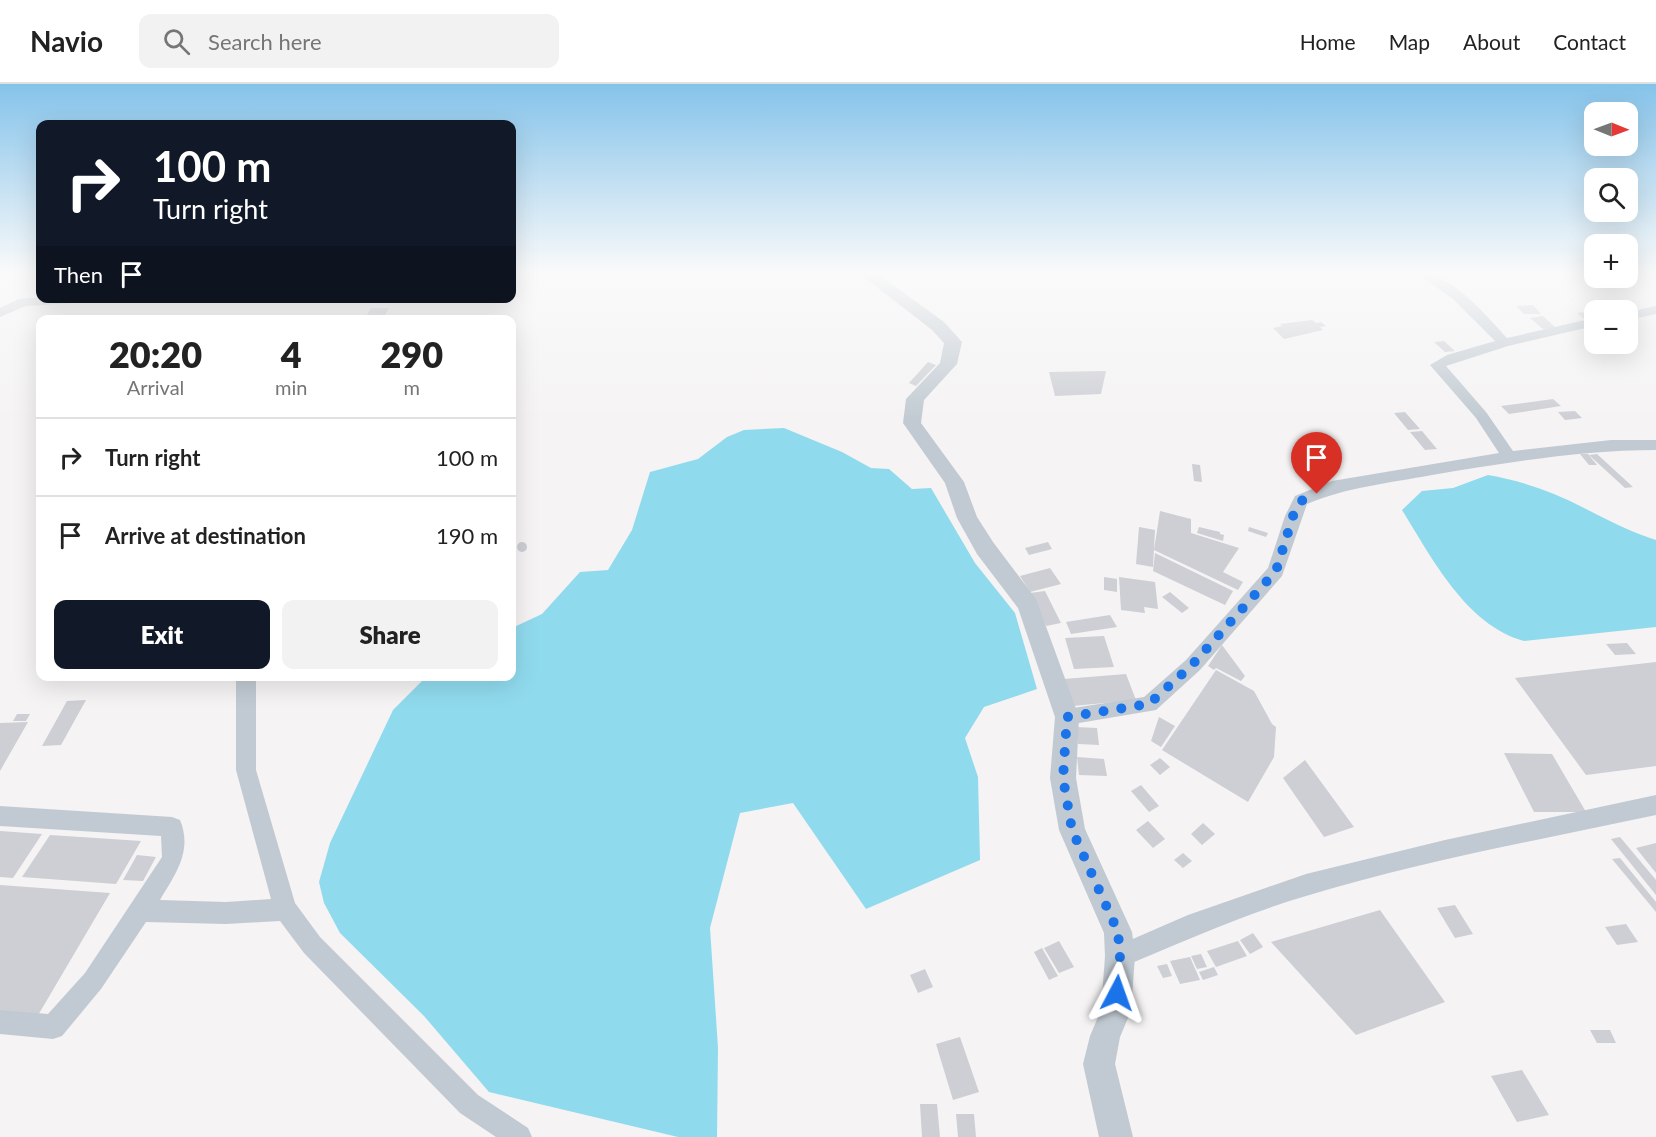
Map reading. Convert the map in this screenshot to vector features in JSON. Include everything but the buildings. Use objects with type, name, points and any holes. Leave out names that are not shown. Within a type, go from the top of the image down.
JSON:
[{"type":"street","points":[[934,323],[953,342],[948,363],[915,399],[912,423],[954,482],[968,518],[985,548],[1028,604],[1067,717],[1063,778],[1072,830],[1118,932],[1120,956],[1116,1011],[1105,1036],[1099,1064],[1116,1137]]},
{"type":"street","points":[[1486,323],[1504,343]]},
{"type":"street","points":[[1509,457],[1480,414],[1437,365],[1452,358],[1504,343],[1584,324]]},
{"type":"street","points":[[1067,717],[1149,704],[1192,665],[1276,571],[1293,516],[1301,501],[1332,487],[1509,457],[1611,445],[1656,445]]},
{"type":"street","points":[[246,681],[246,770],[285,909],[312,945],[469,1104],[519,1137]]},
{"type":"street","points":[[1120,956],[1188,926],[1306,885],[1445,850],[1656,805]]},
{"type":"street","points":[[0,816],[172,827],[173,859],[93,981],[52,1027],[0,1022]]},
{"type":"street","points":[[140,911],[226,913],[285,909]]},
{"type":"water","points":[[784,428],[842,452],[871,468],[889,469],[912,489],[931,488],[975,563],[1015,613],[1037,689],[984,707],[965,738],[978,777],[980,860],[866,909],[793,803],[740,813],[710,928],[718,1048],[717,1137],[678,1137],[489,1092],[424,1016],[340,933],[324,903],[319,882],[330,843],[393,710],[422,681],[516,681],[516,626],[542,614],[580,572],[608,570],[632,530],[650,472],[698,459],[727,437],[744,430]]},
{"type":"water","points":[[1488,475],[1513,480],[1549,492],[1628,530],[1656,540],[1656,627],[1524,641],[1503,633],[1485,621],[1452,587],[1402,510],[1422,491],[1453,488]]},
{"type":"route","points":[[1117,993],[1120,956],[1118,932],[1072,830],[1063,778],[1067,717],[1149,704],[1192,665],[1276,571],[1293,516],[1301,501],[1317,494]]}]
